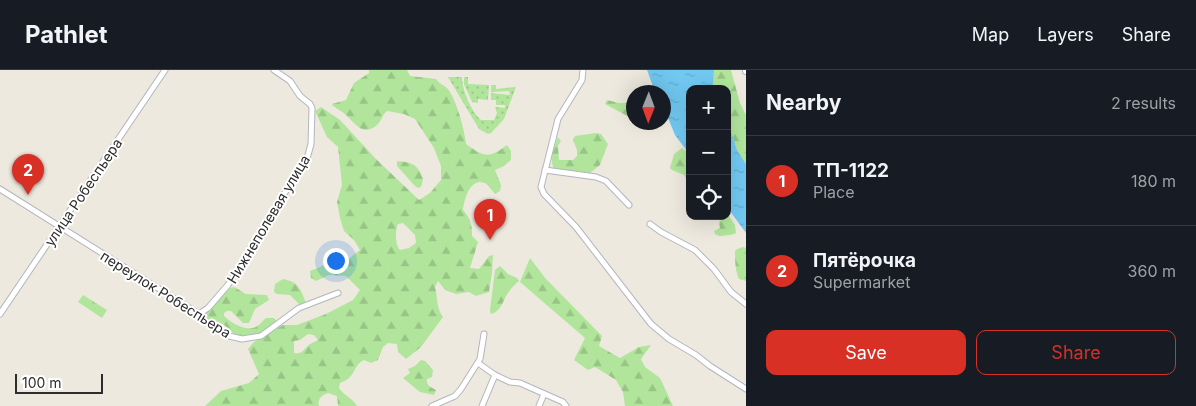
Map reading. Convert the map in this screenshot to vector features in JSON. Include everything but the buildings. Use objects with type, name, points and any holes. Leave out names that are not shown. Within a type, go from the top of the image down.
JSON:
[{"type":"street","name":"улица Робеспьера","points":[[0,314],[165,70]]},
{"type":"street","name":"Нижнеполевая улица","points":[[199,314],[208,308],[228,285],[308,155],[311,144],[312,108],[300,96],[290,81],[274,70]]},
{"type":"street","points":[[583,70],[582,80],[558,119],[541,187],[544,194],[576,227],[651,324],[669,339],[746,389]]},
{"type":"street","points":[[545,170],[558,173],[574,173],[606,181],[629,205]]},
{"type":"street","name":"переулок Робеспьера","points":[[0,189],[199,314],[205,322],[229,336],[242,339],[260,336],[300,308],[338,293]]},
{"type":"street","points":[[650,224],[695,250],[714,269],[731,292],[746,304]]},
{"type":"street","points":[[432,406],[455,396],[478,363],[484,334]]},
{"type":"street","points":[[478,363],[495,375],[510,382],[520,383],[563,402],[566,406]]},
{"type":"street","points":[[482,406],[495,375]]},
{"type":"street","points":[[539,406],[544,394]]},
{"type":"green space","points":[[369,70],[407,70],[410,76],[436,79],[449,90],[453,98],[464,131],[466,144],[477,152],[486,155],[496,153],[507,145],[511,151],[511,160],[495,170],[501,185],[500,191],[495,194],[487,184],[475,183],[467,193],[463,210],[471,222],[472,236],[478,242],[470,268],[479,269],[489,256],[493,255],[489,292],[476,296],[469,292],[456,294],[445,290],[438,281],[435,287],[438,306],[443,317],[421,347],[406,359],[398,352],[397,344],[388,343],[383,347],[378,360],[371,363],[364,360],[360,362],[352,375],[340,383],[339,388],[357,406],[338,406],[337,396],[328,393],[320,398],[319,406],[205,406],[221,391],[249,383],[259,374],[248,349],[254,342],[283,325],[297,325],[326,314],[353,300],[360,290],[346,276],[329,275],[316,281],[311,278],[310,271],[325,265],[343,263],[360,250],[354,240],[344,231],[340,218],[337,202],[342,185],[338,147],[327,137],[315,111],[321,107],[340,120],[375,158],[419,200],[430,193],[441,180],[441,166],[434,148],[415,119],[404,114],[387,111],[378,124],[373,128],[364,130],[333,106],[332,104],[346,100],[354,83],[369,73]],"holes":[[[403,223],[415,235],[416,243],[409,248],[400,250],[396,241],[396,230],[398,224]],[[308,334],[314,335],[318,340],[301,352],[294,353],[294,341],[300,340]]]},
{"type":"green space","points":[[714,70],[731,70],[740,103],[746,115],[746,164],[737,150],[731,131],[731,85],[713,85]]},
{"type":"green space","points":[[448,77],[462,77],[468,101],[481,120],[494,120],[497,113],[495,107],[505,108],[505,105],[496,105],[496,100],[491,100],[491,93],[510,95],[509,91],[491,92],[491,85],[496,85],[496,89],[516,87],[504,119],[491,133],[488,134],[479,129]]},
{"type":"green space","points":[[464,77],[468,77],[468,84],[489,85],[488,100],[478,99],[478,103],[472,102],[464,84]]},
{"type":"green space","points":[[607,100],[626,103],[626,115],[605,104]]},
{"type":"green space","points":[[601,134],[608,144],[600,165],[590,173],[556,171],[552,164],[552,159],[558,137],[561,141],[558,146],[559,160],[573,160],[577,156],[573,140],[575,136]]},
{"type":"green space","points":[[682,148],[686,151],[686,178],[684,175],[670,168],[674,154]]},
{"type":"green space","points":[[397,161],[410,163],[419,170],[423,179],[421,187],[415,186],[397,166]]},
{"type":"green space","points":[[731,219],[735,225],[736,233],[719,236],[715,234],[714,231],[720,228],[720,220]]},
{"type":"green space","points":[[743,247],[746,248],[746,281],[739,279],[736,265],[735,251]]},
{"type":"green space","points":[[530,258],[546,279],[602,336],[599,346],[620,358],[639,347],[651,345],[641,359],[645,367],[660,378],[673,406],[625,406],[623,392],[616,380],[595,367],[588,370],[574,360],[585,338],[520,282]]},
{"type":"green space","points":[[500,266],[519,281],[509,291],[497,311],[491,314],[495,270]]},
{"type":"green space","points":[[283,279],[289,280],[296,285],[306,303],[300,305],[290,295],[274,292],[275,284]]},
{"type":"green space","points":[[234,287],[246,294],[267,295],[269,300],[255,309],[249,323],[243,323],[231,311],[224,313],[224,316],[231,322],[244,328],[253,328],[266,318],[274,318],[276,320],[269,329],[258,334],[246,336],[233,333],[223,324],[212,323],[206,319],[211,306],[230,288]]},
{"type":"green space","points":[[83,295],[107,310],[102,318],[78,302]]},
{"type":"green space","points":[[421,360],[425,361],[433,370],[432,377],[427,379],[427,383],[436,390],[434,395],[420,392],[403,378],[410,373],[408,369],[415,366]]},
{"type":"water","points":[[647,70],[714,70],[713,85],[686,85],[686,150],[675,135],[671,125],[671,85],[652,85]]},
{"type":"water","points":[[731,131],[737,150],[746,164],[746,233],[731,212]]},
{"type":"place","name":"Пятёрочка","points":[[28,195]]},
{"type":"place","name":"ТП-1122","points":[[490,240]]}]
